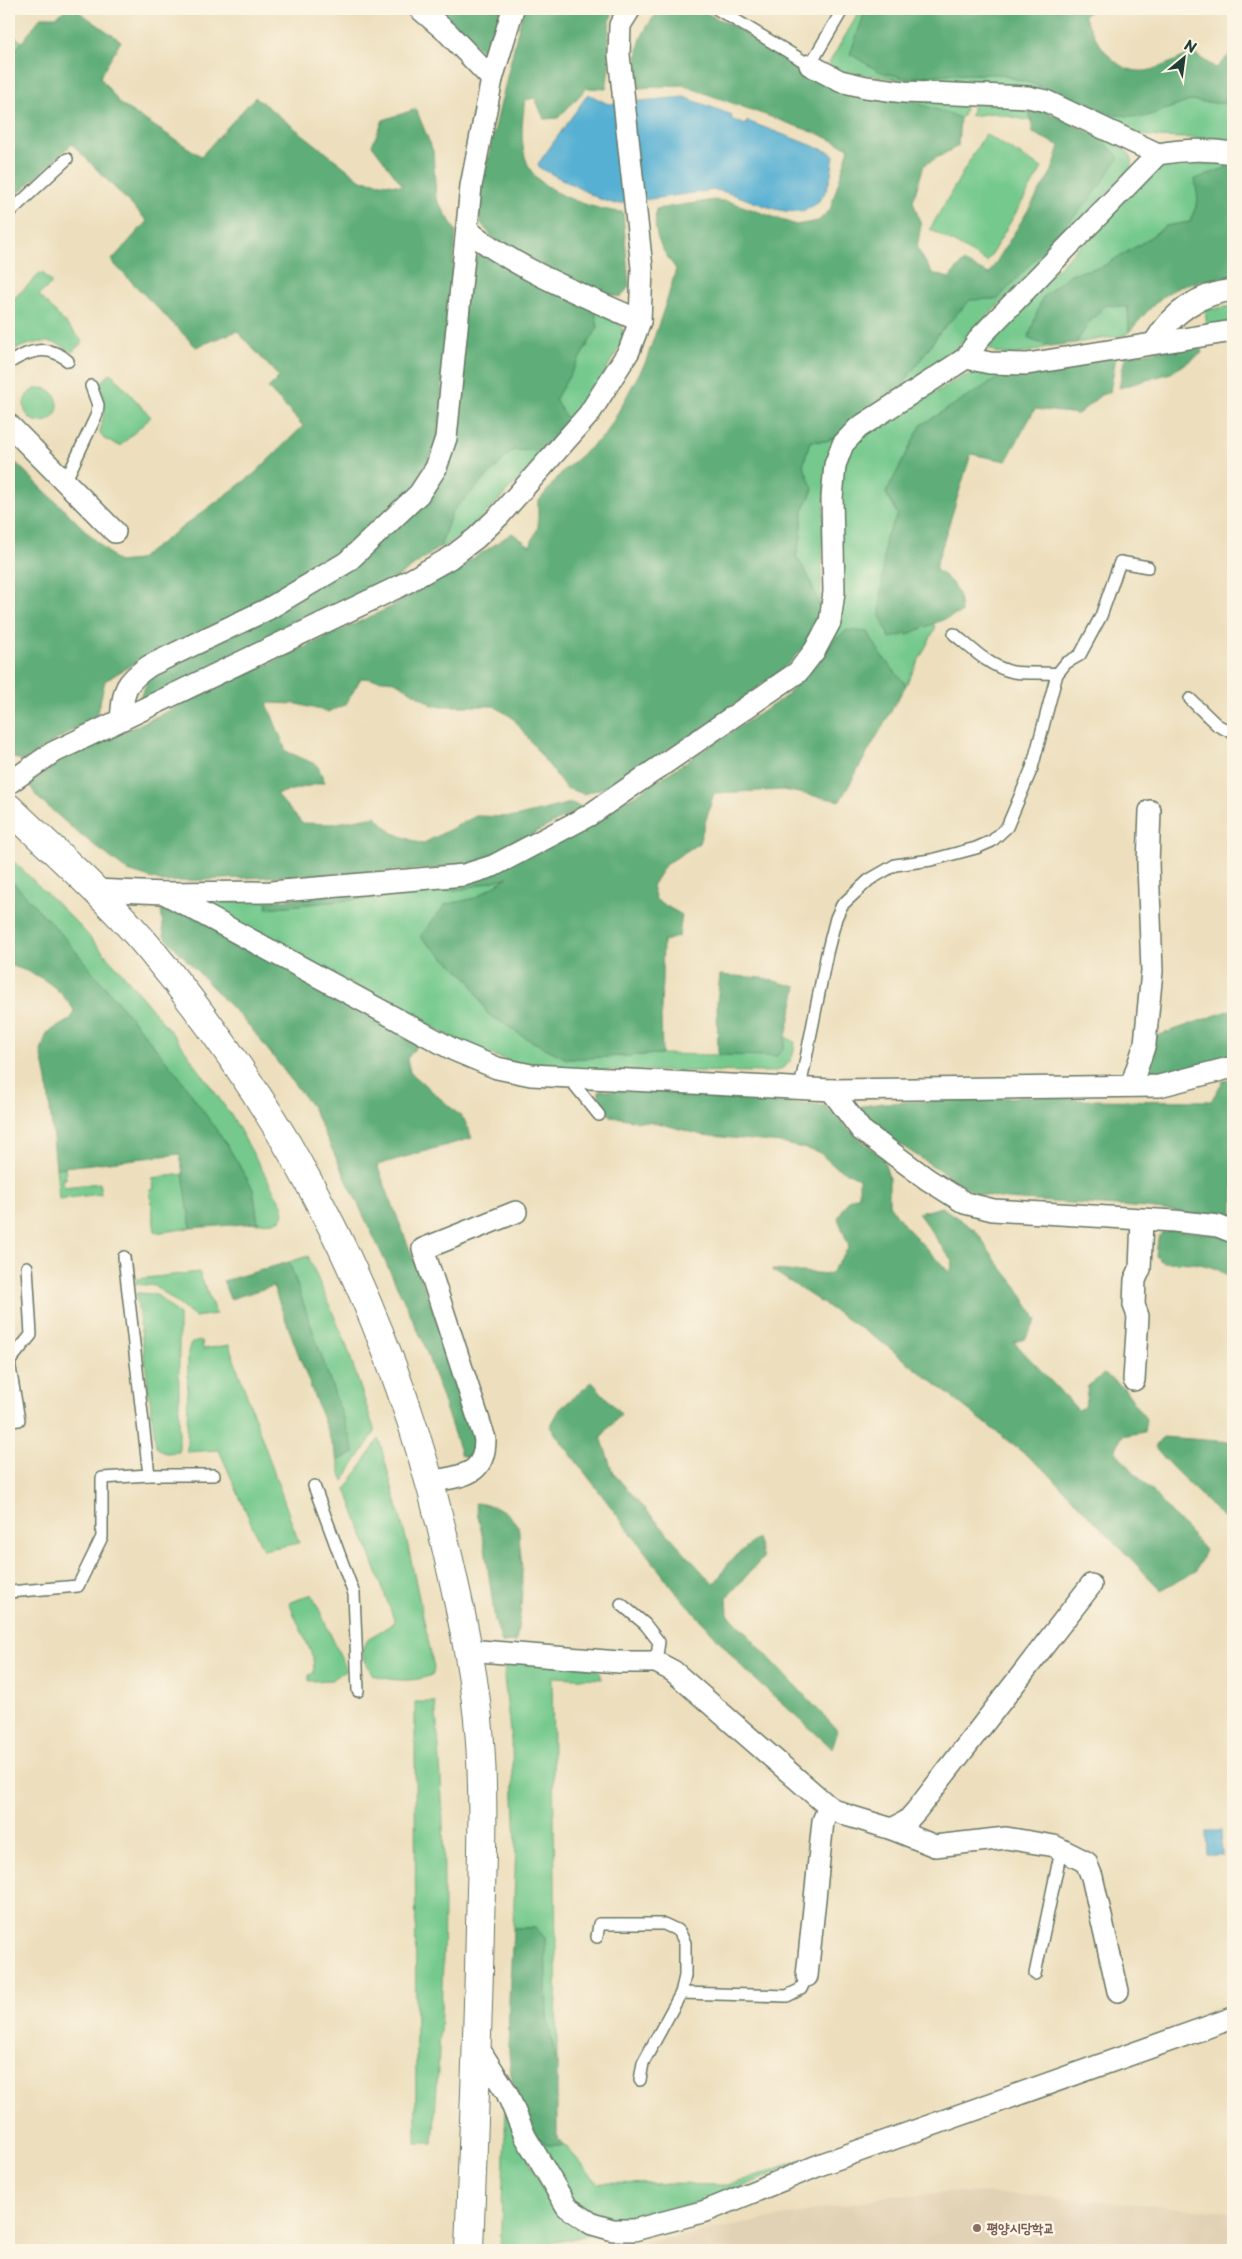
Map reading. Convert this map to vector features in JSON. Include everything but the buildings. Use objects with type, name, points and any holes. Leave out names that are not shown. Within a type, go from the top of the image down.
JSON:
[{"type":"street","points":[[420,9],[448,33],[492,79]]},
{"type":"street","points":[[121,719],[124,690],[133,677],[149,666],[268,609],[347,562],[419,494],[436,468],[446,438],[470,186],[492,79],[513,9]]},
{"type":"street","points":[[9,783],[52,753],[400,586],[450,558],[476,538],[499,516],[589,414],[616,375],[629,351],[640,321],[642,268],[619,55],[620,25],[630,9]]},
{"type":"street","points":[[810,64],[840,81],[866,87],[904,92],[1028,97],[1046,102],[1158,154]]},
{"type":"street","points":[[94,890],[164,893],[271,892],[464,875],[493,866],[588,816],[798,672],[815,650],[830,622],[834,592],[832,498],[835,465],[842,444],[858,428],[966,358],[981,336],[1158,154],[1183,149],[1233,152]]},
{"type":"street","points":[[467,230],[504,257],[640,321]]},
{"type":"street","points":[[1154,343],[1165,325],[1182,309],[1202,298],[1233,290]]},
{"type":"street","points":[[966,358],[990,363],[1027,364],[1233,331]]},
{"type":"street","points":[[9,425],[115,532]]},
{"type":"street","points":[[9,808],[94,890],[148,947],[228,1050],[268,1110],[310,1182],[364,1292],[398,1379],[431,1482],[453,1577],[478,1718],[483,1819],[478,2046],[469,2250]]},
{"type":"street","points":[[1131,1086],[1146,1044],[1152,971],[1148,864],[1150,812]]},
{"type":"street","points":[[164,893],[454,1050],[497,1068],[531,1076],[831,1090],[1159,1086],[1233,1067]]},
{"type":"street","points":[[831,1090],[861,1130],[926,1179],[965,1203],[993,1210],[1218,1226],[1233,1232]]},
{"type":"street","points":[[431,1482],[470,1473],[478,1468],[485,1450],[485,1439],[423,1249],[516,1212]]},
{"type":"street","points":[[1134,1380],[1138,1316],[1134,1304],[1134,1280],[1140,1269],[1142,1220]]},
{"type":"street","points":[[892,1829],[907,1822],[1091,1586]]},
{"type":"street","points":[[467,1650],[619,1662],[656,1662],[672,1671],[829,1808],[935,1846],[1006,1838],[1054,1846],[1086,1862],[1092,1877],[1118,1992]]},
{"type":"street","points":[[807,1976],[823,1821],[829,1808]]},
{"type":"street","points":[[478,2046],[507,2093],[525,2136],[567,2207],[592,2224],[614,2230],[634,2230],[706,2211],[822,2164],[1233,2018]]},
{"type":"lane","points":[[716,9],[810,64],[844,9]]},
{"type":"lane","points":[[9,213],[67,159]]},
{"type":"lane","points":[[9,363],[23,354],[47,350],[68,361]]},
{"type":"lane","points":[[65,482],[97,414],[98,405],[91,386]]},
{"type":"lane","points":[[800,1088],[827,954],[836,918],[842,905],[870,880],[895,865],[931,860],[976,848],[992,841],[1007,827],[1032,768],[1057,674],[1066,663],[1080,655],[1101,616],[1120,562],[1148,567]]},
{"type":"lane","points":[[954,634],[997,666],[1015,672],[1057,674]]},
{"type":"lane","points":[[1190,699],[1217,725],[1233,733]]},
{"type":"lane","points":[[569,1078],[599,1115]]},
{"type":"lane","points":[[124,1257],[149,1476]]},
{"type":"lane","points":[[9,1421],[18,1420],[9,1362],[31,1335],[27,1267]]},
{"type":"lane","points":[[9,1592],[78,1586],[102,1537],[102,1478],[214,1475]]},
{"type":"lane","points":[[314,1486],[354,1594],[358,1691]]},
{"type":"lane","points":[[621,1604],[646,1624],[659,1642],[656,1662]]},
{"type":"lane","points":[[1034,1974],[1061,1850]]},
{"type":"lane","points":[[597,1937],[599,1924],[664,1924],[679,1931],[685,1943],[685,1976],[681,1993],[642,2063],[640,2080]]},
{"type":"lane","points":[[681,1993],[787,1996],[801,1989],[807,1976]]},
{"type":"shaded area","name":"평양시당학교","points":[[962,2192],[1066,2198],[1233,2212],[1233,2250],[608,2250],[888,2196]]},
{"type":"green space","points":[[66,9],[75,9],[121,41],[100,77],[120,104],[201,156],[255,97],[361,180],[403,186],[372,145],[383,120],[416,109],[433,151],[436,198],[456,231],[438,437],[416,488],[345,555],[260,604],[146,656],[105,681],[97,715],[23,761],[9,756],[9,456],[118,562],[138,560],[254,474],[303,426],[268,388],[279,377],[237,331],[196,347],[111,261],[147,221],[72,144],[9,202],[9,80],[16,50],[41,17],[56,17]]},
{"type":"green space","points":[[439,9],[505,9],[489,58]]},
{"type":"green space","points":[[523,9],[614,9],[609,29],[609,68],[606,89],[587,88],[558,118],[544,119],[535,98],[525,100],[522,134],[524,151],[529,167],[545,185],[585,204],[623,212],[629,286],[621,297],[596,292],[496,242],[480,222],[479,196]]},
{"type":"green space","points":[[660,9],[702,11],[737,28],[835,89],[903,98],[960,118],[958,146],[924,165],[913,201],[921,225],[917,248],[932,273],[949,278],[963,262],[989,274],[1052,171],[1060,146],[1033,133],[1029,107],[1043,110],[1099,137],[1119,157],[1092,197],[998,299],[970,300],[940,332],[896,394],[854,419],[836,437],[826,441],[810,441],[803,465],[813,489],[803,511],[801,537],[796,556],[808,575],[820,607],[813,628],[805,646],[785,667],[704,727],[608,786],[584,794],[566,788],[513,718],[494,706],[434,706],[395,681],[361,678],[346,704],[328,712],[297,704],[267,703],[286,751],[317,765],[325,782],[276,794],[302,823],[332,824],[375,816],[393,833],[422,844],[476,816],[515,817],[571,803],[583,807],[479,863],[447,868],[163,882],[128,871],[77,832],[37,797],[29,784],[61,761],[391,607],[512,533],[530,546],[538,527],[538,502],[563,471],[606,434],[646,361],[676,269],[659,241],[655,219],[656,209],[714,200],[731,202],[796,225],[818,221],[830,210],[849,148],[821,135],[682,85],[639,88],[639,46],[646,29]]},
{"type":"green space","points":[[861,9],[866,9],[851,54],[907,78],[947,74],[998,74],[1144,117],[1190,101],[1233,104],[1233,140],[1142,135],[1025,90],[918,82],[841,71],[833,68],[829,63]]},
{"type":"green space","points":[[866,9],[1092,9],[1084,16],[1101,45],[1115,62],[1134,71],[1151,70],[1193,53],[1216,68],[1233,51],[1233,104],[1190,101],[1144,117],[1115,115],[1034,84],[998,74],[947,74],[907,78],[880,72],[850,54]]},
{"type":"green space","points":[[9,32],[22,42],[16,50],[9,80]]},
{"type":"green space","points":[[903,98],[966,102],[963,116],[960,118]]},
{"type":"green space","points":[[973,102],[1029,107],[1031,121],[993,113],[971,116]]},
{"type":"green space","points":[[985,134],[1042,168],[987,262],[930,229]]},
{"type":"green space","points":[[1099,137],[1117,145],[1128,153],[1132,158],[1130,170],[948,357],[936,368],[896,394],[940,332],[970,300],[998,298]]},
{"type":"green space","points":[[1233,158],[1233,171],[1228,167],[1198,201],[1190,222],[1166,226],[1102,267],[1070,274],[1028,339],[1050,346],[1026,353],[1009,355],[1001,354],[987,346],[987,340],[1158,166],[1172,159]]},
{"type":"green space","points":[[1228,167],[1233,171],[1233,277],[1199,282],[1175,289],[1157,301],[1129,332],[1128,307],[1105,305],[1087,325],[1076,343],[1050,346],[1028,339],[1042,298],[1070,274],[1102,267],[1166,226],[1190,222],[1198,201],[1195,179]]},
{"type":"green space","points":[[482,252],[594,308],[598,327],[555,400],[568,421],[545,451],[513,450],[452,512],[440,547],[395,579],[144,701],[139,699],[151,675],[271,616],[423,500],[471,264]]},
{"type":"green space","points":[[42,272],[52,283],[39,295],[83,342],[72,352],[49,342],[34,343],[9,351],[9,303]]},
{"type":"green space","points":[[1105,305],[1128,307],[1129,332],[1125,335],[1076,343],[1087,325]]},
{"type":"green space","points":[[1233,306],[1233,324],[1207,327],[1205,310]]},
{"type":"green space","points":[[594,308],[610,316],[619,324],[624,333],[624,339],[600,380],[568,421],[555,400],[598,327]]},
{"type":"green space","points":[[1199,343],[1202,353],[1171,373],[1119,388],[1125,356]]},
{"type":"green space","points":[[1116,357],[1110,392],[1101,395],[1078,414],[1035,409],[1006,461],[971,454],[935,569],[955,587],[961,613],[890,638],[880,616],[885,538],[898,515],[886,493],[921,425],[1011,370]]},
{"type":"green space","points":[[1011,370],[991,383],[902,463],[886,493],[898,515],[885,538],[907,635],[933,622],[935,629],[906,685],[881,655],[868,632],[822,657],[841,475],[854,442],[897,414],[962,377],[979,371]]},
{"type":"green space","points":[[111,373],[151,417],[120,446],[104,439],[100,433],[105,406],[99,384]]},
{"type":"green space","points":[[41,388],[53,393],[58,405],[53,417],[41,422],[29,417],[24,405],[29,393]]},
{"type":"green space","points":[[836,437],[830,448],[826,468],[820,607],[808,575],[796,556],[801,537],[803,511],[813,490],[803,465],[810,441],[826,441]]},
{"type":"green space","points":[[513,450],[545,451],[478,520],[450,543],[440,547],[452,512]]},
{"type":"green space","points":[[847,630],[868,632],[881,655],[906,685],[840,801],[784,790],[714,793],[699,843],[665,865],[652,886],[656,900],[682,915],[679,936],[663,942],[662,1054],[567,1059],[526,1038],[487,1013],[470,980],[420,937],[445,905],[475,898],[508,877],[464,889],[266,908],[268,901],[462,883],[634,796],[785,697],[822,657],[834,640]]},
{"type":"green space","points":[[9,857],[77,923],[122,973],[180,1043],[233,1118],[282,1205],[284,1214],[281,1219],[274,1222],[258,1223],[253,1189],[227,1145],[64,937],[9,878]]},
{"type":"green space","points":[[510,876],[475,898],[445,905],[420,937],[470,980],[487,1013],[526,1038],[567,1059],[662,1054],[777,1056],[783,1050],[786,1037],[795,1042],[788,1064],[774,1072],[572,1070],[512,1062],[470,1047],[205,906],[206,902],[268,901],[267,908],[464,889]]},
{"type":"green space","points":[[9,878],[64,937],[178,1075],[227,1145],[253,1189],[258,1223],[191,1228],[180,1154],[56,1168],[47,1080],[41,1051],[47,1033],[71,1019],[74,1010],[60,993],[46,981],[29,972],[9,965]]},
{"type":"green space","points":[[179,907],[418,1044],[407,1059],[410,1072],[464,1119],[472,1138],[377,1165],[429,1299],[472,1426],[476,1450],[472,1460],[461,1455],[423,1341],[312,1107],[251,1028],[164,936],[161,910]]},
{"type":"green space","points":[[720,975],[763,978],[797,987],[783,1050],[777,1056],[718,1055],[717,1002]]},
{"type":"green space","points":[[1233,1009],[1233,1059],[1146,1074],[1154,1037]]},
{"type":"green space","points":[[1233,1079],[1233,1224],[1224,1218],[1147,1208],[1006,1199],[977,1194],[891,1139],[856,1107],[883,1103],[1045,1096],[1079,1100],[1211,1101],[1223,1081]]},
{"type":"green space","points":[[599,1090],[666,1092],[826,1106],[850,1131],[883,1158],[889,1178],[889,1204],[904,1225],[950,1273],[953,1262],[918,1213],[942,1207],[976,1231],[993,1257],[1017,1287],[1037,1320],[1025,1339],[1014,1342],[1078,1410],[1085,1407],[1088,1386],[1104,1374],[1124,1388],[1146,1419],[1144,1432],[1122,1436],[1115,1451],[1205,1550],[1196,1571],[1161,1590],[1045,1470],[883,1343],[772,1270],[830,1274],[849,1247],[838,1218],[848,1200],[859,1195],[859,1178],[834,1166],[819,1152],[781,1143],[702,1135],[658,1123],[611,1116],[599,1106]]},
{"type":"green space","points":[[65,1167],[66,1179],[63,1179],[64,1187],[100,1183],[101,1194],[59,1199],[56,1168]]},
{"type":"green space","points":[[184,1174],[191,1228],[155,1233],[150,1190],[154,1189],[152,1178]]},
{"type":"green space","points":[[1173,1230],[1213,1234],[1233,1240],[1233,1279],[1208,1266],[1191,1263],[1162,1262],[1156,1256],[1158,1238],[1162,1233]]},
{"type":"green space","points":[[308,1256],[345,1341],[375,1432],[343,1481],[338,1460],[355,1453],[289,1262]]},
{"type":"green space","points":[[289,1262],[355,1453],[338,1460],[273,1286],[230,1299],[223,1281]]},
{"type":"green space","points":[[199,1272],[216,1314],[195,1317],[155,1286],[134,1284],[137,1279]]},
{"type":"green space","points":[[136,1293],[156,1294],[179,1315],[179,1452],[165,1453],[156,1447]]},
{"type":"green space","points":[[202,1341],[203,1349],[229,1345],[299,1543],[263,1550],[219,1450],[187,1452],[188,1352],[192,1343]]},
{"type":"green space","points":[[592,1382],[621,1414],[601,1437],[613,1473],[714,1585],[729,1562],[757,1538],[763,1558],[727,1597],[728,1614],[838,1731],[832,1748],[746,1671],[675,1591],[550,1427],[560,1409]]},
{"type":"green space","points":[[1163,1437],[1233,1442],[1233,1528],[1171,1466],[1155,1447]]},
{"type":"green space","points":[[379,1439],[408,1546],[434,1668],[433,1674],[420,1679],[395,1680],[373,1675],[363,1655],[365,1643],[395,1622],[346,1489]]},
{"type":"green space","points":[[475,1503],[499,1508],[513,1519],[518,1527],[522,1583],[516,1642],[502,1643],[495,1621],[485,1547]]},
{"type":"green space","points":[[312,1594],[345,1666],[345,1671],[332,1680],[309,1681],[309,1675],[314,1673],[313,1657],[289,1603]]},
{"type":"green space","points":[[515,1661],[596,1668],[600,1672],[602,1679],[552,1677],[557,2066],[547,2017],[545,1938],[536,1928],[513,1928],[516,1844],[512,1750],[504,1677],[505,1666]]},
{"type":"green space","points":[[415,1702],[435,1702],[443,1812],[444,1922],[440,2033],[433,2143],[416,2143]]},
{"type":"green space","points":[[513,1928],[536,1928],[545,1938],[547,2017],[557,2066],[557,2137],[565,2145],[548,2145],[530,2130],[519,2108],[513,2085],[508,2031]]},
{"type":"green space","points":[[506,2110],[544,2191],[555,2206],[589,2232],[589,2235],[520,2250],[500,2250]]},
{"type":"green space","points":[[528,2128],[548,2145],[565,2145],[598,2183],[729,2185],[816,2155],[733,2191],[643,2220],[626,2221],[608,2219],[589,2213],[572,2202]]},
{"type":"water","points":[[588,94],[608,104],[684,97],[732,115],[731,119],[746,125],[747,121],[832,153],[834,156],[828,186],[816,204],[804,210],[790,211],[774,209],[714,190],[615,204],[600,199],[540,168],[538,164]]},
{"type":"water","points":[[1206,1831],[1221,1831],[1222,1855],[1207,1855]]},
{"type":"place","name":"평양시당학교","points":[[977,2228]]}]
